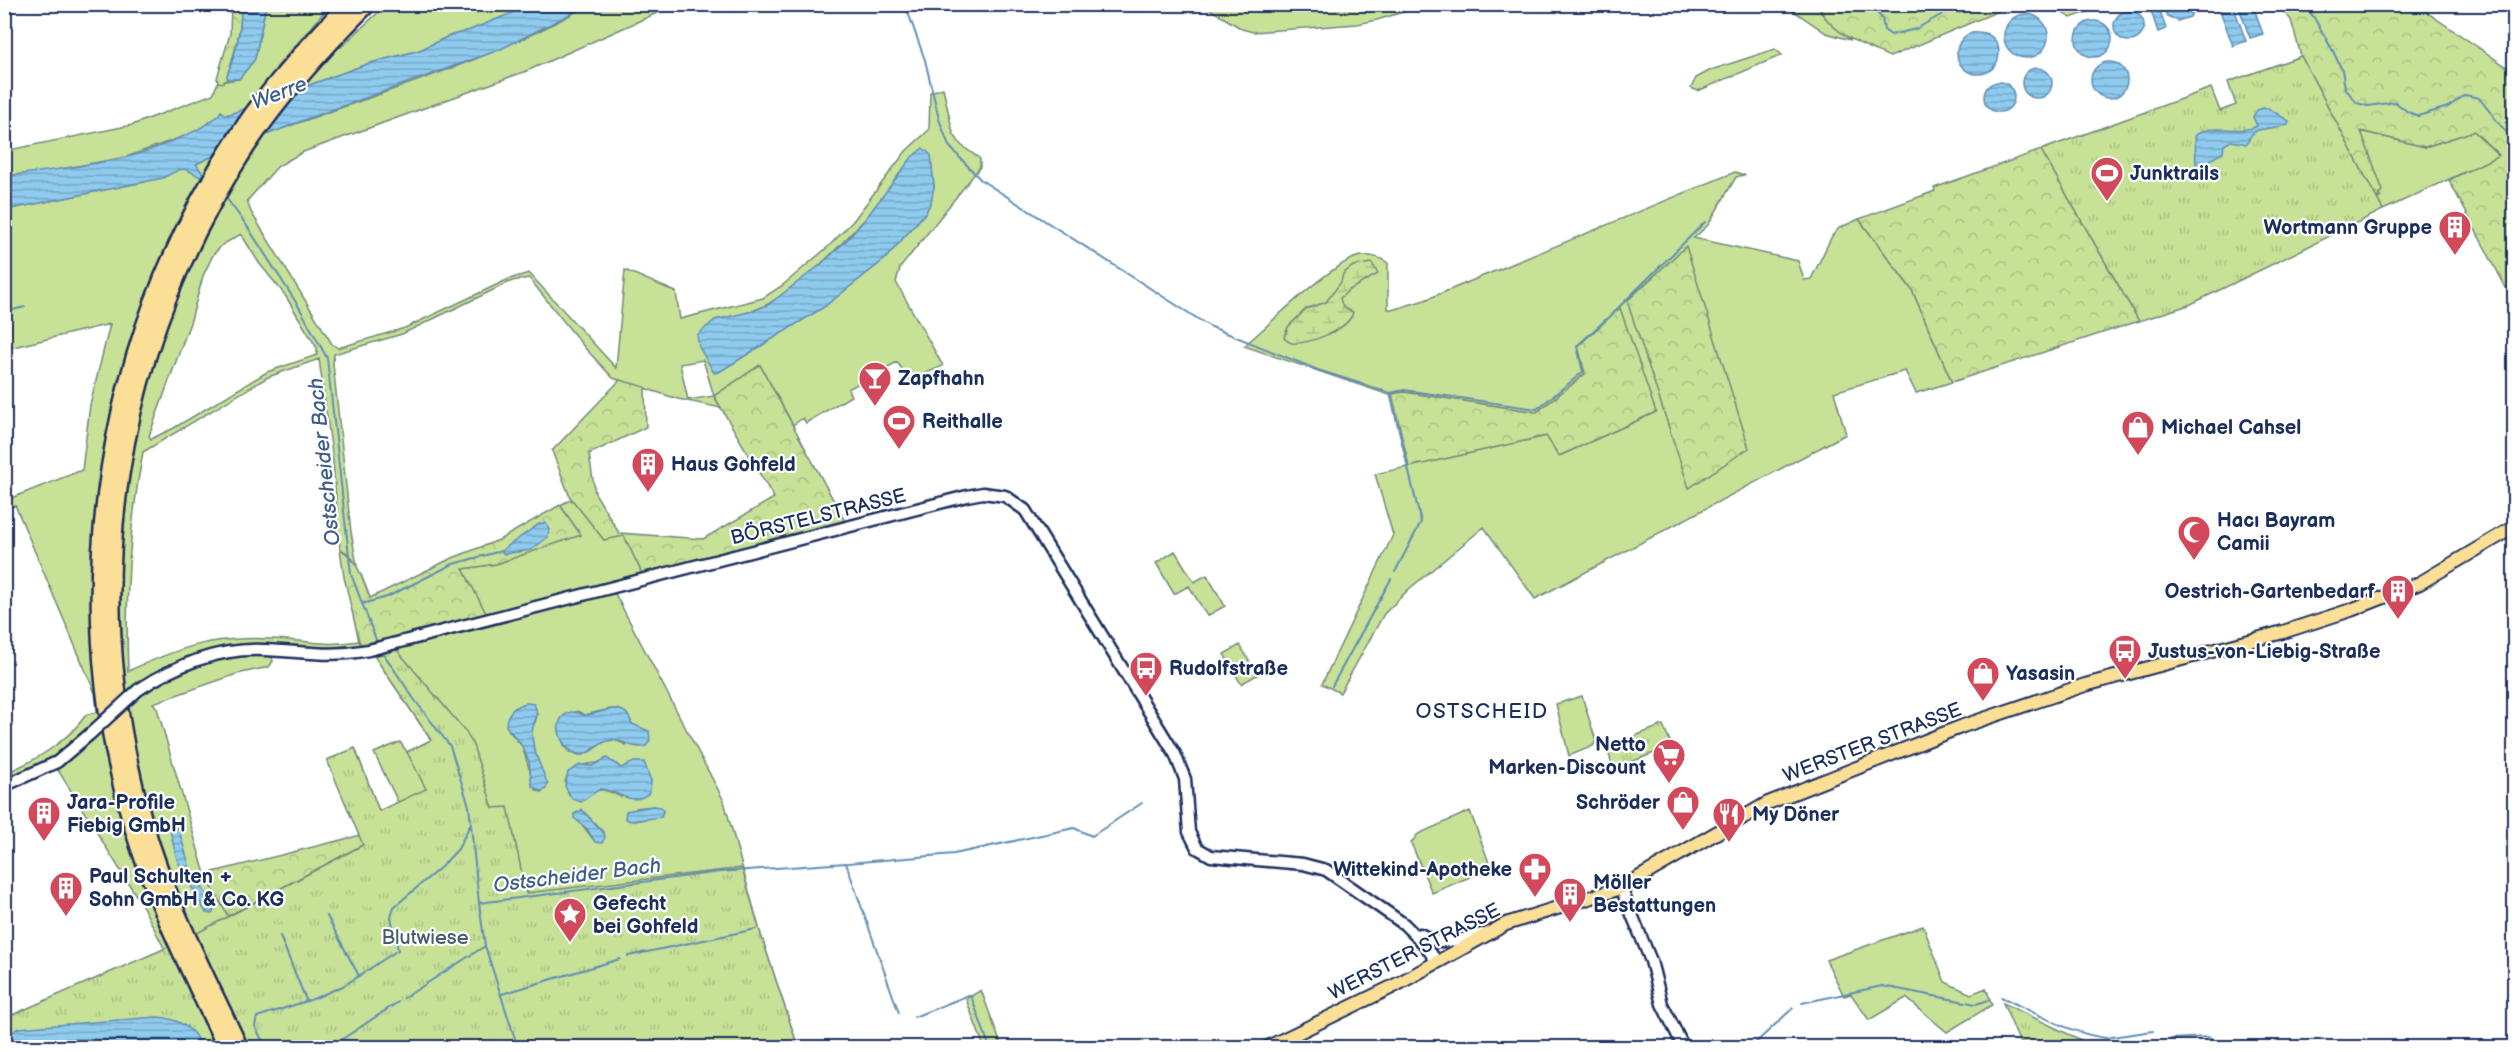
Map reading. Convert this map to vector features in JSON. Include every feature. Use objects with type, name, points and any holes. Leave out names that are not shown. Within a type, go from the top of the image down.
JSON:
[{"type":"highway","points":[[305,48],[306,39],[337,4]]},
{"type":"highway","points":[[226,1047],[172,934],[143,858],[118,770],[105,699],[99,614],[101,520],[115,428],[126,384],[145,321],[177,245],[238,135],[268,93],[305,48],[347,4]]},
{"type":"highway","points":[[240,1047],[182,927],[156,858],[130,767],[115,669],[111,568],[122,462],[136,397],[163,314],[189,252],[218,195],[247,147],[302,74],[369,4]]},
{"type":"main road","name":"WERSTER STRASSE","points":[[1266,1047],[1394,986],[1491,931],[1520,919],[1621,888],[1768,803],[1974,722],[2085,685],[2283,632],[2351,610],[2420,583],[2514,527]]},
{"type":"street","name":"BÖRSTELSTRASSE","points":[[4,786],[57,762],[138,690],[169,670],[218,654],[264,650],[336,655],[388,646],[983,493],[1005,496],[1025,510],[1174,754],[1185,779],[1189,832],[1197,848],[1211,856],[1303,864],[1333,874],[1404,924],[1425,945],[1437,962]]},
{"type":"street","points":[[1621,888],[1651,961],[1662,1004],[1684,1047]]},
{"type":"street","points":[[1404,924],[1431,940],[1440,942],[1463,939],[1491,931]]},
{"type":"green space","points":[[1819,4],[2106,5],[2071,18],[2049,5],[2008,7],[1890,57],[1839,31],[1823,15]]},
{"type":"green space","points":[[231,5],[241,5],[240,24],[228,79],[222,83],[218,82],[217,78],[230,34]]},
{"type":"green space","points":[[266,5],[330,5],[277,67],[341,47],[386,5],[532,5],[468,31],[449,36],[420,50],[367,64],[219,116],[193,133],[126,157],[45,172],[5,176],[4,151],[132,125],[213,94],[218,82],[239,79],[255,59]]},
{"type":"green space","points":[[588,5],[675,5],[529,70],[303,152],[278,166],[247,201],[251,212],[332,344],[338,348],[405,328],[509,279],[529,273],[616,368],[625,270],[676,292],[680,319],[763,298],[783,285],[829,246],[853,221],[906,151],[929,130],[930,92],[943,88],[953,133],[961,145],[980,159],[980,167],[900,268],[896,282],[943,366],[910,380],[897,362],[848,389],[851,396],[806,423],[803,418],[793,425],[760,365],[714,396],[721,408],[678,399],[613,378],[585,348],[529,278],[512,281],[402,334],[334,354],[333,364],[351,532],[357,566],[349,554],[340,549],[333,461],[319,359],[268,377],[143,452],[134,506],[129,561],[128,671],[164,655],[197,645],[231,639],[324,643],[359,641],[361,644],[328,647],[255,643],[219,647],[185,657],[137,682],[139,695],[177,670],[227,656],[268,654],[272,657],[273,661],[269,667],[237,674],[153,703],[157,708],[205,874],[228,916],[364,845],[355,748],[379,811],[398,802],[374,753],[400,742],[407,752],[431,740],[373,654],[396,650],[391,642],[487,617],[463,569],[496,564],[580,534],[560,505],[572,499],[604,540],[624,535],[644,577],[611,586],[724,801],[761,935],[798,1047],[5,1047],[5,1018],[182,983],[142,905],[58,770],[5,783],[4,774],[50,750],[86,715],[97,712],[95,693],[15,505],[5,509],[4,501],[82,470],[90,405],[110,324],[5,349],[5,210],[144,182],[180,168],[199,170],[196,164],[245,143],[444,71],[541,30]],"holes":[[[930,155],[934,187],[926,212],[885,259],[824,307],[719,372],[715,320],[762,307],[782,296],[831,254]],[[241,234],[259,263],[285,295],[317,348],[317,355],[267,372],[174,428],[151,439],[149,436],[191,320],[203,276],[213,255],[222,245]],[[703,360],[714,396],[688,400],[680,364]],[[618,709],[638,727],[626,745],[610,740],[587,753],[573,754],[564,746],[561,726],[562,720],[577,711],[585,715]],[[537,714],[531,739],[545,782],[546,789],[542,792],[536,790],[522,746],[509,731]],[[614,762],[621,768],[630,764],[648,775],[651,781],[621,797],[604,790],[591,793],[587,797],[569,795],[565,782],[568,775],[572,770],[584,765]],[[653,806],[663,811],[650,818],[634,821],[636,808]],[[582,810],[604,833],[593,839],[583,826]]]},
{"type":"green space","points":[[1203,5],[1426,5],[1357,24],[1253,32],[1242,29]]},
{"type":"green space","points":[[1785,5],[1819,5],[1821,13],[1851,40],[1826,33]]},
{"type":"green space","points":[[2278,5],[2439,5],[2425,11],[2514,72],[2513,301],[2449,180],[2499,155],[2474,131],[2425,147],[2361,131],[2383,191],[2377,199],[2301,56],[2291,20]]},
{"type":"green space","points":[[1775,49],[1782,55],[1698,91],[1691,88],[1696,78],[1711,70]]},
{"type":"green space","points":[[2301,56],[2383,210],[2189,305],[2139,321],[2041,150],[2211,88],[2220,111],[2236,105],[2228,82]]},
{"type":"green space","points":[[2360,131],[2425,147],[2474,131],[2499,156],[2383,210],[2377,199],[2381,197]]},
{"type":"green space","points":[[2041,150],[2139,321],[1952,382],[1912,290],[1859,219],[1935,191],[1934,188]]},
{"type":"green space","points":[[1735,172],[1744,175],[1736,177],[1708,225],[1694,238],[1798,261],[1804,280],[1811,279],[1832,236],[1839,228],[1859,219],[1912,290],[1952,382],[1916,393],[1905,371],[1834,392],[1846,434],[1535,599],[1484,527],[1409,589],[1384,614],[1340,693],[1322,684],[1393,535],[1375,474],[1547,436],[1559,456],[1656,412],[1585,374],[1537,412],[1404,392],[1392,396],[1244,346],[1315,283],[1357,257],[1374,257],[1388,263],[1388,309],[1395,309],[1425,300]]},
{"type":"green space","points":[[1686,246],[1749,448],[1689,488],[1627,301]]},
{"type":"green space","points":[[1372,263],[1378,274],[1349,290],[1340,298],[1344,307],[1353,312],[1337,330],[1318,339],[1299,343],[1289,342],[1284,338],[1288,327],[1306,309],[1326,302],[1341,282],[1343,274],[1353,266]]},
{"type":"green space","points":[[1620,308],[1656,412],[1559,456],[1546,436],[1409,467],[1392,394],[1404,392],[1537,412],[1585,374],[1578,346]]},
{"type":"green space","points":[[760,365],[847,525],[644,577],[624,536],[604,540],[570,497],[552,451],[620,380],[645,387],[646,427],[589,454],[595,493],[619,533],[703,539],[774,498],[714,396]]},
{"type":"green space","points":[[560,505],[581,535],[496,564],[463,569],[488,617],[391,642],[390,639],[361,644],[344,577],[340,549],[356,564],[370,598],[450,559],[499,540]]},
{"type":"green space","points":[[1175,551],[1194,582],[1207,575],[1225,606],[1207,616],[1189,586],[1174,594],[1156,563]]},
{"type":"green space","points":[[1240,645],[1257,675],[1241,684],[1224,654]]},
{"type":"green space","name":"Blutwiese","points":[[397,650],[466,732],[473,745],[493,808],[508,807],[526,893],[742,868],[761,935],[798,1047],[5,1048],[5,1018],[182,941],[363,845],[327,760],[355,748],[379,811],[426,789],[407,752],[431,740],[373,654]]},
{"type":"green space","points":[[1582,696],[1596,741],[1593,746],[1569,756],[1556,704]]},
{"type":"green space","points":[[1663,725],[1672,746],[1613,769],[1607,747]]},
{"type":"green space","points":[[327,760],[372,840],[228,916],[205,874],[361,835]]},
{"type":"green space","points":[[1470,811],[1491,868],[1432,893],[1411,843],[1418,834]]},
{"type":"green space","points":[[1923,926],[1945,982],[1971,994],[1986,988],[1992,1005],[1947,1032],[1906,998],[1869,1020],[1851,994],[1844,996],[1826,960]]},
{"type":"green space","points":[[981,990],[1002,1047],[984,1047],[966,999]]},
{"type":"green space","points":[[2003,1003],[2083,1042],[2026,1045],[2019,1041]]},
{"type":"water","points":[[2196,4],[2190,17],[2178,21],[2167,16],[2162,5]]},
{"type":"water","points":[[241,5],[266,5],[255,59],[239,79],[228,79],[236,50]]},
{"type":"water","points":[[532,5],[588,5],[499,50],[309,118],[209,158],[196,164],[203,174],[200,177],[182,169],[163,178],[5,210],[5,176],[94,164],[145,151],[192,132],[216,118],[221,111],[226,115],[230,114],[367,64],[420,50],[449,36]]},
{"type":"water","points":[[2149,5],[2158,5],[2166,29],[2158,32]]},
{"type":"water","points":[[2218,5],[2233,5],[2246,41],[2233,46]]},
{"type":"water","points":[[2238,5],[2253,5],[2263,34],[2250,38]]},
{"type":"water","points":[[2129,11],[2139,16],[2144,26],[2139,36],[2129,41],[2119,36],[2114,26],[2119,16]]},
{"type":"water","points":[[2026,14],[2041,21],[2048,36],[2041,51],[2026,58],[2011,51],[2004,36],[2011,21]]},
{"type":"water","points":[[2094,21],[2107,26],[2112,39],[2107,52],[2094,57],[2081,52],[2076,39],[2081,26]]},
{"type":"water","points":[[1978,32],[1986,33],[1993,38],[1998,45],[1998,61],[1993,68],[1986,73],[1978,74],[1970,73],[1963,68],[1958,61],[1957,53],[1958,45],[1963,38],[1970,33]]},
{"type":"water","points":[[2109,62],[2122,67],[2127,80],[2122,93],[2109,98],[2096,93],[2091,80],[2096,67]]},
{"type":"water","points":[[2037,68],[2048,72],[2052,83],[2048,94],[2037,98],[2026,94],[2022,83],[2026,72]]},
{"type":"water","points":[[1999,82],[2010,86],[2014,97],[2010,108],[1999,112],[1988,108],[1984,97],[1988,86]]},
{"type":"water","points":[[2268,108],[2289,121],[2288,125],[2258,130],[2251,135],[2247,144],[2231,141],[2224,145],[2223,152],[2210,160],[2204,168],[2198,168],[2195,136],[2209,130],[2250,129],[2257,126],[2253,117],[2257,110]]},
{"type":"water","points":[[923,148],[931,155],[934,187],[931,202],[926,212],[885,259],[824,307],[714,373],[699,347],[697,335],[715,320],[753,311],[769,304],[819,266],[847,240],[912,157]]},
{"type":"water","points":[[546,523],[549,529],[548,537],[531,550],[504,554],[501,551],[539,524]]},
{"type":"water","points":[[527,703],[534,704],[536,709],[532,731],[533,742],[548,785],[542,792],[532,786],[529,762],[522,746],[506,726],[512,710]]},
{"type":"water","points":[[614,709],[626,713],[632,724],[649,731],[650,740],[646,746],[637,747],[613,740],[582,755],[569,749],[560,737],[559,723],[568,713],[586,715]]},
{"type":"water","points":[[607,758],[621,768],[634,762],[644,762],[651,781],[650,792],[643,797],[631,799],[600,789],[581,802],[572,799],[565,786],[568,772],[580,765],[592,766]]},
{"type":"water","points":[[653,806],[661,807],[663,811],[661,817],[630,821],[625,818],[626,811]]},
{"type":"water","points":[[582,810],[604,833],[602,843],[595,842],[587,829],[574,818],[574,814]]},
{"type":"water","points":[[178,827],[190,868],[215,908],[212,914],[206,913],[177,860],[170,830]]},
{"type":"water","points":[[157,1017],[171,1019],[184,1025],[194,1034],[201,1047],[11,1047],[10,1034],[18,1028]]},
{"type":"waterway","points":[[905,4],[925,60],[939,119],[949,146],[981,180],[1209,326],[1318,370],[1390,393],[1421,522],[1395,572]]},
{"type":"waterway","points":[[1873,4],[1873,9],[1882,18],[1884,30],[1891,35],[1916,29],[1960,4]]},
{"type":"waterway","points":[[2303,4],[2313,16],[2333,51],[2342,70],[2345,88],[2357,103],[2368,106],[2395,102],[2418,116],[2448,107],[2465,95],[2479,98],[2505,131],[2514,137]]},
{"type":"waterway","name":"Ostscheider Bach","points":[[224,195],[247,226],[299,307],[327,358],[351,574],[378,645]]},
{"type":"waterway","points":[[1390,393],[1404,390],[1537,409],[1583,372],[1577,346],[1705,222]]},
{"type":"waterway","points":[[4,312],[25,307]]},
{"type":"waterway","points":[[362,604],[387,597],[453,564],[501,551]]},
{"type":"waterway","points":[[1332,686],[1391,579]]},
{"type":"waterway","name":"Ostscheider Bach","points":[[381,650],[414,699],[450,746],[469,806],[479,903],[720,872],[846,863],[899,1013]]},
{"type":"waterway","points":[[848,863],[954,854],[1074,828],[1092,836],[1142,803]]},
{"type":"waterway","points":[[266,1048],[255,1026],[257,1017],[313,999],[345,985],[398,950],[391,917],[394,907],[441,867],[458,849],[471,823]]},
{"type":"waterway","points":[[479,903],[485,946],[518,1048]]},
{"type":"waterway","points":[[327,916],[359,976]]},
{"type":"waterway","points":[[628,956],[756,929]]},
{"type":"waterway","points":[[280,936],[306,1000]]},
{"type":"waterway","points":[[404,998],[485,946]]},
{"type":"waterway","points":[[502,994],[620,959]]},
{"type":"waterway","name":"Ostscheider Bach","points":[[1802,1003],[1882,986],[1976,1004],[1989,1000]]},
{"type":"waterway","name":"Ostscheider Bach","points":[[914,1017],[969,995],[990,1048]]},
{"type":"waterway","name":"Ostscheider Bach","points":[[2001,997],[2078,1032],[2105,1038],[2153,1031]]},
{"type":"waterway","points":[[329,1048],[398,1002]]},
{"type":"waterway","name":"Ostscheider Bach","points":[[1750,1048],[1793,1008]]},
{"type":"waterway","name":"Ostscheider Bach","points":[[2171,1039],[2208,1037],[2223,1048]]},
{"type":"waterway","name":"Ostscheider Bach","points":[[1690,1046],[1699,1046]]},
{"type":"place","name":"Junktrails","points":[[2107,202]]},
{"type":"place","name":"Wortmann Gruppe","points":[[2455,256]]},
{"type":"place","name":"Zapfhahn","points":[[875,407]]},
{"type":"place","name":"Reithalle","points":[[899,450]]},
{"type":"place","name":"Michael Cahsel","points":[[2138,456]]},
{"type":"place","name":"Haus Gohfeld","points":[[648,493]]},
{"type":"place","name":"Hacı Bayram Camii","points":[[2194,561]]},
{"type":"place","name":"Oestrich-Gartenbedarf","points":[[2398,620]]},
{"type":"place","name":"Justus-von-Liebig-Straße","points":[[2125,680]]},
{"type":"place","name":"Rudolfstraße","points":[[1146,697]]},
{"type":"place","name":"Yasasin","points":[[1983,702]]},
{"type":"place","name":"Netto Marken-Discount","points":[[1669,784]]},
{"type":"place","name":"Schröder","points":[[1683,831]]},
{"type":"place","name":"Jara-Profile Fiebig GmbH","points":[[44,842]]},
{"type":"place","name":"My Döner","points":[[1729,843]]},
{"type":"place","name":"Wittekind-Apotheke","points":[[1535,898]]},
{"type":"place","name":"Paul Schulten + Sohn GmbH & Co. KG","points":[[66,917]]},
{"type":"place","name":"Möller Bestattungen","points":[[1570,923]]},
{"type":"place","name":"Gefecht bei Gohfeld","points":[[570,943]]},
{"type":"district","name":"OSTSCHEID","points":[[1482,711]]},
{"type":"water label","name":"Werre","points":[[279,93]]}]
